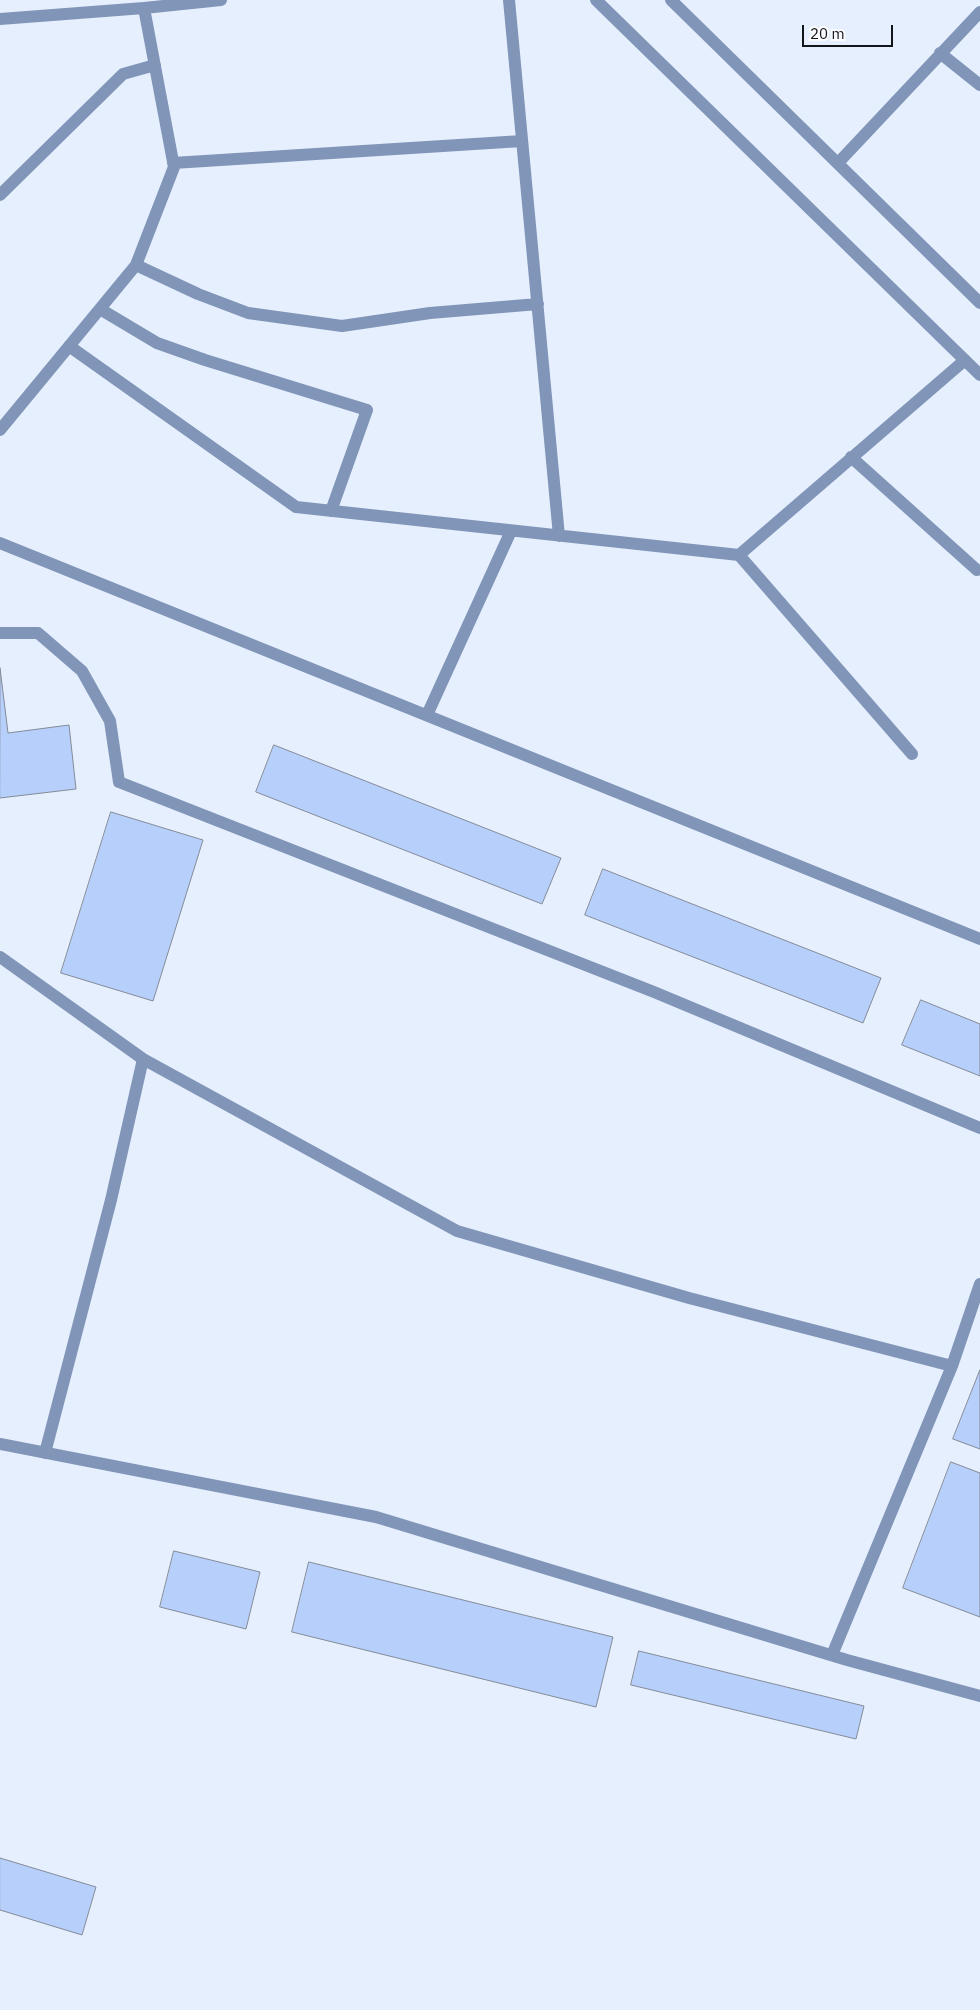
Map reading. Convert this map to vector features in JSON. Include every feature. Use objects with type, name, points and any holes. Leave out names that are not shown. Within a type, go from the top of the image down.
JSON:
[{"type":"street","points":[[0,19],[221,0]]},
{"type":"street","points":[[509,0],[559,536]]},
{"type":"street","points":[[596,0],[980,375]]},
{"type":"street","points":[[671,0],[980,303]]},
{"type":"street","points":[[0,430],[136,265],[174,167],[144,8]]},
{"type":"street","points":[[838,163],[980,12]]},
{"type":"street","points":[[940,53],[980,85]]},
{"type":"street","points":[[0,195],[122,74],[155,66]]},
{"type":"street","points":[[173,163],[522,141]]},
{"type":"street","points":[[136,265],[198,294],[248,313],[342,326],[430,313],[538,304]]},
{"type":"street","points":[[100,309],[157,343],[205,360],[367,410],[331,511]]},
{"type":"street","points":[[69,346],[296,507],[739,555],[912,754]]},
{"type":"street","points":[[739,555],[965,360]]},
{"type":"street","points":[[851,458],[977,570]]},
{"type":"street","points":[[427,715],[511,531]]},
{"type":"street","points":[[0,543],[980,939]]},
{"type":"street","points":[[0,633],[38,633],[82,671],[110,721],[119,782],[654,992],[980,1128]]},
{"type":"street","points":[[0,958],[143,1059],[457,1231],[689,1298],[952,1366]]},
{"type":"street","points":[[44,1453],[112,1200],[143,1059]]},
{"type":"street","points":[[832,1655],[952,1366],[980,1284]]},
{"type":"street","points":[[0,1444],[376,1517],[832,1655],[980,1696]]},
{"type":"building","points":[[0,668],[8,733],[69,725],[76,789],[0,798]]},
{"type":"building","points":[[274,745],[561,858],[542,904],[256,792]]},
{"type":"building","points":[[111,812],[203,840],[153,1001],[61,973]]},
{"type":"building","points":[[603,869],[881,978],[863,1023],[585,915]]},
{"type":"building","points":[[921,1000],[980,1024],[980,1076],[902,1045]]},
{"type":"building","points":[[980,1370],[980,1449],[953,1439]]},
{"type":"building","points":[[951,1462],[980,1473],[980,1617],[903,1588]]},
{"type":"building","points":[[174,1551],[260,1572],[246,1629],[160,1607]]},
{"type":"building","points":[[309,1562],[613,1637],[596,1707],[292,1632]]},
{"type":"building","points":[[639,1651],[864,1706],[856,1739],[631,1685]]},
{"type":"building","points":[[0,1858],[96,1887],[82,1935],[0,1910]]}]
